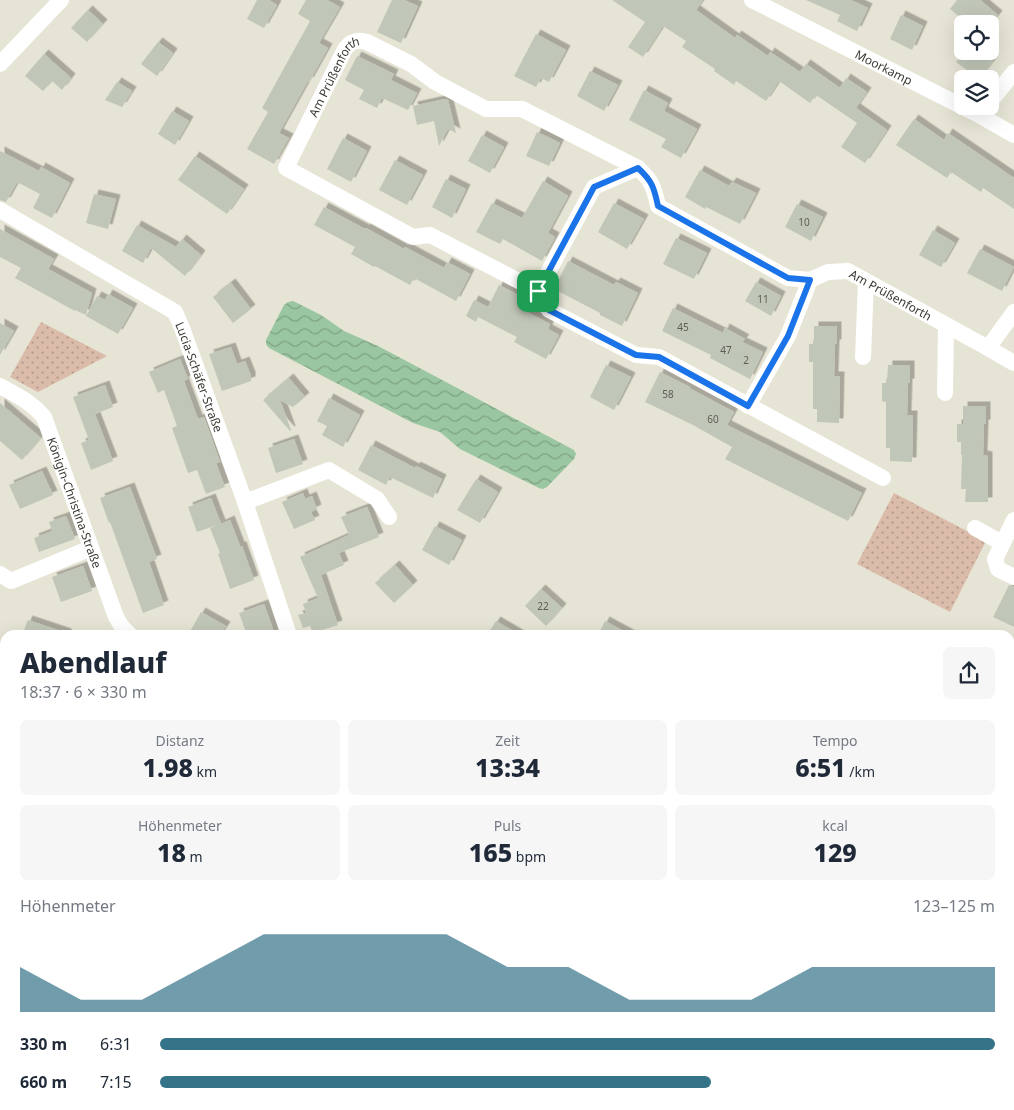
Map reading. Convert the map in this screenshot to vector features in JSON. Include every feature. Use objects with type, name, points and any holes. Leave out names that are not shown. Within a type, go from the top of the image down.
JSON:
[{"type":"street","points":[[0,64],[61,0]]},
{"type":"street","name":"Moorkamp","points":[[752,0],[954,97]]},
{"type":"street","name":"Am Prüßenforth","points":[[883,478],[659,357],[636,355],[549,310],[538,291],[430,235],[412,237],[286,168],[349,44],[356,40],[368,42],[411,64],[435,82],[486,109],[522,109],[638,168],[648,178],[655,191],[658,206],[788,278],[810,280],[828,272],[848,271],[1014,363]]},
{"type":"street","points":[[999,91],[1014,72]]},
{"type":"street","name":"Moorkamp","points":[[988,115],[1014,135]]},
{"type":"street","points":[[538,291],[594,187],[638,168]]},
{"type":"street","name":"Lucia-Schäfer-Straße","points":[[0,210],[175,312],[245,502],[288,630]]},
{"type":"street","points":[[748,406],[788,336],[810,280]]},
{"type":"street","points":[[863,357],[866,282]]},
{"type":"street","points":[[988,348],[1014,312]]},
{"type":"street","points":[[945,393],[946,326]]},
{"type":"street","name":"Königin-Christina-Straße","points":[[0,386],[29,402],[44,417],[116,617],[125,630]]},
{"type":"street","points":[[245,502],[329,470],[377,499],[389,517]]},
{"type":"street","points":[[1014,520],[995,559],[998,569],[1014,577]]},
{"type":"street","points":[[975,528],[1002,543]]},
{"type":"street","points":[[0,574],[11,581],[91,548]]},
{"type":"shaded area","points":[[41,322],[107,356],[38,392],[10,377]]},
{"type":"shaded area","points":[[894,493],[986,541],[950,612],[857,564]]},
{"type":"water","points":[[293,301],[321,315],[344,331],[378,346],[574,450],[576,454],[574,459],[547,487],[539,488],[460,449],[440,432],[413,423],[269,348],[266,340],[284,305]]},
{"type":"building","points":[[257,0],[269,0],[277,5],[264,28],[247,19]]},
{"type":"building","points":[[306,0],[327,0],[340,7],[319,43],[328,48],[279,133],[289,138],[274,164],[247,149],[268,112],[262,108],[310,21],[298,14]]},
{"type":"building","points":[[392,0],[404,0],[418,6],[401,43],[377,32]]},
{"type":"building","points":[[612,0],[703,0],[696,10],[735,38],[737,35],[768,56],[770,52],[800,72],[806,64],[840,88],[846,78],[867,92],[856,108],[887,130],[865,163],[841,147],[857,123],[816,95],[810,103],[779,81],[766,101],[736,81],[734,85],[714,71],[715,69],[682,47],[686,41],[663,26],[643,57],[628,47],[645,22]]},
{"type":"building","points":[[806,0],[851,0],[868,8],[857,31],[837,21],[840,15]]},
{"type":"building","points":[[957,0],[980,0],[998,15],[957,15],[950,9]]},
{"type":"building","points":[[88,10],[103,24],[87,42],[71,28]]},
{"type":"building","points":[[901,15],[923,26],[912,50],[890,39]]},
{"type":"building","points":[[536,34],[566,50],[549,82],[541,78],[536,87],[514,76]]},
{"type":"building","points":[[158,42],[173,53],[157,76],[141,64]]},
{"type":"building","points":[[44,54],[71,78],[62,90],[52,81],[43,91],[25,76]]},
{"type":"building","points":[[357,56],[394,74],[391,80],[417,93],[408,110],[382,98],[377,108],[359,99],[364,90],[345,80]]},
{"type":"building","points":[[958,60],[993,61],[986,70],[967,70],[956,62]]},
{"type":"building","points":[[590,71],[618,85],[604,111],[577,96]]},
{"type":"building","points":[[117,82],[132,91],[122,107],[105,100]]},
{"type":"building","points":[[644,90],[668,103],[664,111],[697,129],[681,158],[661,147],[666,139],[629,120]]},
{"type":"building","points":[[448,100],[456,133],[448,129],[439,146],[434,121],[417,125],[413,106]]},
{"type":"building","points":[[172,111],[189,121],[175,145],[158,134]]},
{"type":"building","points":[[914,119],[944,140],[948,133],[1014,178],[1014,209],[983,188],[981,192],[951,172],[947,178],[896,145]]},
{"type":"building","points":[[537,132],[560,143],[549,166],[526,156]]},
{"type":"building","points":[[482,135],[504,147],[490,173],[468,161]]},
{"type":"building","points":[[343,138],[367,151],[351,182],[327,169]]},
{"type":"building","points":[[0,151],[39,171],[41,167],[70,183],[52,218],[33,208],[40,194],[17,182],[6,202],[0,200]]},
{"type":"building","points":[[195,156],[244,189],[227,214],[178,180]]},
{"type":"building","points":[[395,160],[423,175],[407,205],[379,190]]},
{"type":"building","points":[[700,170],[729,186],[732,182],[756,193],[740,224],[706,207],[705,209],[685,197]]},
{"type":"building","points":[[446,179],[466,189],[452,218],[432,207]]},
{"type":"building","points":[[543,181],[568,196],[548,233],[555,237],[542,261],[503,239],[500,244],[476,232],[492,203],[522,218]]},
{"type":"building","points":[[94,194],[116,199],[108,229],[86,223]]},
{"type":"building","points":[[614,203],[644,219],[627,249],[598,232]]},
{"type":"building","points":[[797,204],[823,217],[811,241],[785,227]]},
{"type":"building","points":[[324,207],[444,268],[447,262],[470,274],[456,301],[414,278],[410,285],[351,254],[355,247],[314,225]]},
{"type":"building","points":[[137,225],[176,247],[182,239],[201,255],[185,276],[151,248],[143,263],[122,251]]},
{"type":"building","points":[[0,229],[54,259],[48,269],[92,293],[86,315],[75,311],[15,278],[21,268],[0,257]]},
{"type":"building","points":[[933,230],[955,243],[941,267],[919,255]]},
{"type":"building","points":[[676,238],[707,253],[694,279],[663,264]]},
{"type":"building","points":[[980,249],[1014,267],[1002,291],[967,273]]},
{"type":"building","points":[[568,261],[614,285],[616,282],[638,293],[622,326],[554,289]]},
{"type":"building","points":[[756,282],[781,296],[771,316],[745,301]]},
{"type":"building","points":[[231,283],[251,309],[233,323],[213,297]]},
{"type":"building","points":[[499,285],[522,297],[517,307],[550,324],[548,329],[559,335],[546,359],[514,342],[517,337],[478,317],[476,322],[466,316],[474,300],[488,307]]},
{"type":"building","points":[[108,294],[133,308],[118,334],[86,316],[97,296],[105,300]]},
{"type":"building","points":[[673,308],[723,333],[725,328],[745,339],[742,342],[763,352],[750,379],[710,358],[711,355],[662,331]]},
{"type":"building","points":[[0,323],[14,331],[0,355]]},
{"type":"building","points":[[814,326],[837,326],[834,376],[840,376],[839,423],[817,422],[817,409],[813,409],[813,362],[809,362],[809,344],[814,344]]},
{"type":"building","points":[[231,347],[237,364],[245,361],[251,381],[222,391],[209,354]]},
{"type":"building","points":[[180,359],[188,379],[184,381],[198,419],[204,417],[220,462],[216,463],[225,487],[206,494],[197,470],[188,473],[172,428],[177,426],[164,390],[158,393],[149,372]]},
{"type":"building","points":[[606,365],[631,377],[614,410],[590,397]]},
{"type":"building","points":[[888,365],[910,365],[907,415],[913,415],[912,462],[890,461],[890,448],[886,448],[886,402],[882,401],[882,383],[887,383]]},
{"type":"building","points":[[660,372],[734,412],[727,425],[862,493],[848,521],[725,459],[732,447],[693,425],[645,402]]},
{"type":"building","points":[[289,378],[305,397],[293,407],[280,400],[290,431],[263,400]]},
{"type":"building","points":[[105,385],[113,407],[95,414],[113,461],[91,470],[81,443],[89,440],[73,397]]},
{"type":"building","points":[[329,398],[360,415],[343,447],[322,435],[327,426],[317,421]]},
{"type":"building","points":[[0,403],[41,438],[22,460],[0,441]]},
{"type":"building","points":[[963,406],[986,406],[983,455],[988,456],[988,502],[965,502],[966,489],[961,489],[962,455],[961,442],[957,442],[957,424],[963,424]]},
{"type":"building","points":[[294,439],[303,464],[276,473],[268,448]]},
{"type":"building","points":[[371,445],[415,468],[416,466],[442,479],[433,498],[390,477],[386,485],[358,470]]},
{"type":"building","points":[[42,471],[53,495],[20,509],[9,485]]},
{"type":"building","points":[[476,479],[498,492],[480,523],[457,510]]},
{"type":"building","points":[[130,487],[157,559],[149,562],[164,605],[143,613],[100,498]]},
{"type":"building","points":[[303,493],[305,499],[312,496],[317,509],[311,512],[315,520],[294,529],[282,502]]},
{"type":"building","points":[[211,498],[221,524],[230,520],[254,580],[230,589],[218,554],[220,553],[210,528],[220,524],[197,532],[188,507]]},
{"type":"building","points":[[367,507],[379,537],[339,553],[344,565],[321,575],[338,625],[322,630],[312,630],[310,626],[303,628],[298,615],[306,613],[303,604],[318,598],[300,557],[349,535],[341,517]]},
{"type":"building","points":[[66,516],[75,539],[39,552],[34,538],[52,531],[49,522]]},
{"type":"building","points":[[435,526],[462,540],[449,565],[422,550]]},
{"type":"building","points":[[395,565],[413,585],[394,603],[375,583]]},
{"type":"building","points":[[83,566],[92,591],[61,602],[52,577]]},
{"type":"building","points":[[1009,585],[1014,587],[1014,627],[993,617]]},
{"type":"building","points":[[541,589],[562,608],[546,626],[525,606]]},
{"type":"building","points":[[264,604],[273,630],[245,630],[239,613]]},
{"type":"building","points":[[201,612],[226,626],[223,630],[191,630]]},
{"type":"building","points":[[28,620],[58,630],[24,630]]},
{"type":"building","points":[[496,621],[511,630],[490,630]]},
{"type":"building","points":[[605,621],[622,630],[600,630]]},
{"type":"route","points":[[638,168],[648,178],[655,191],[658,206],[788,278],[810,280],[788,336],[748,406],[659,357],[636,355],[549,310],[538,291],[594,187],[638,168]]}]
